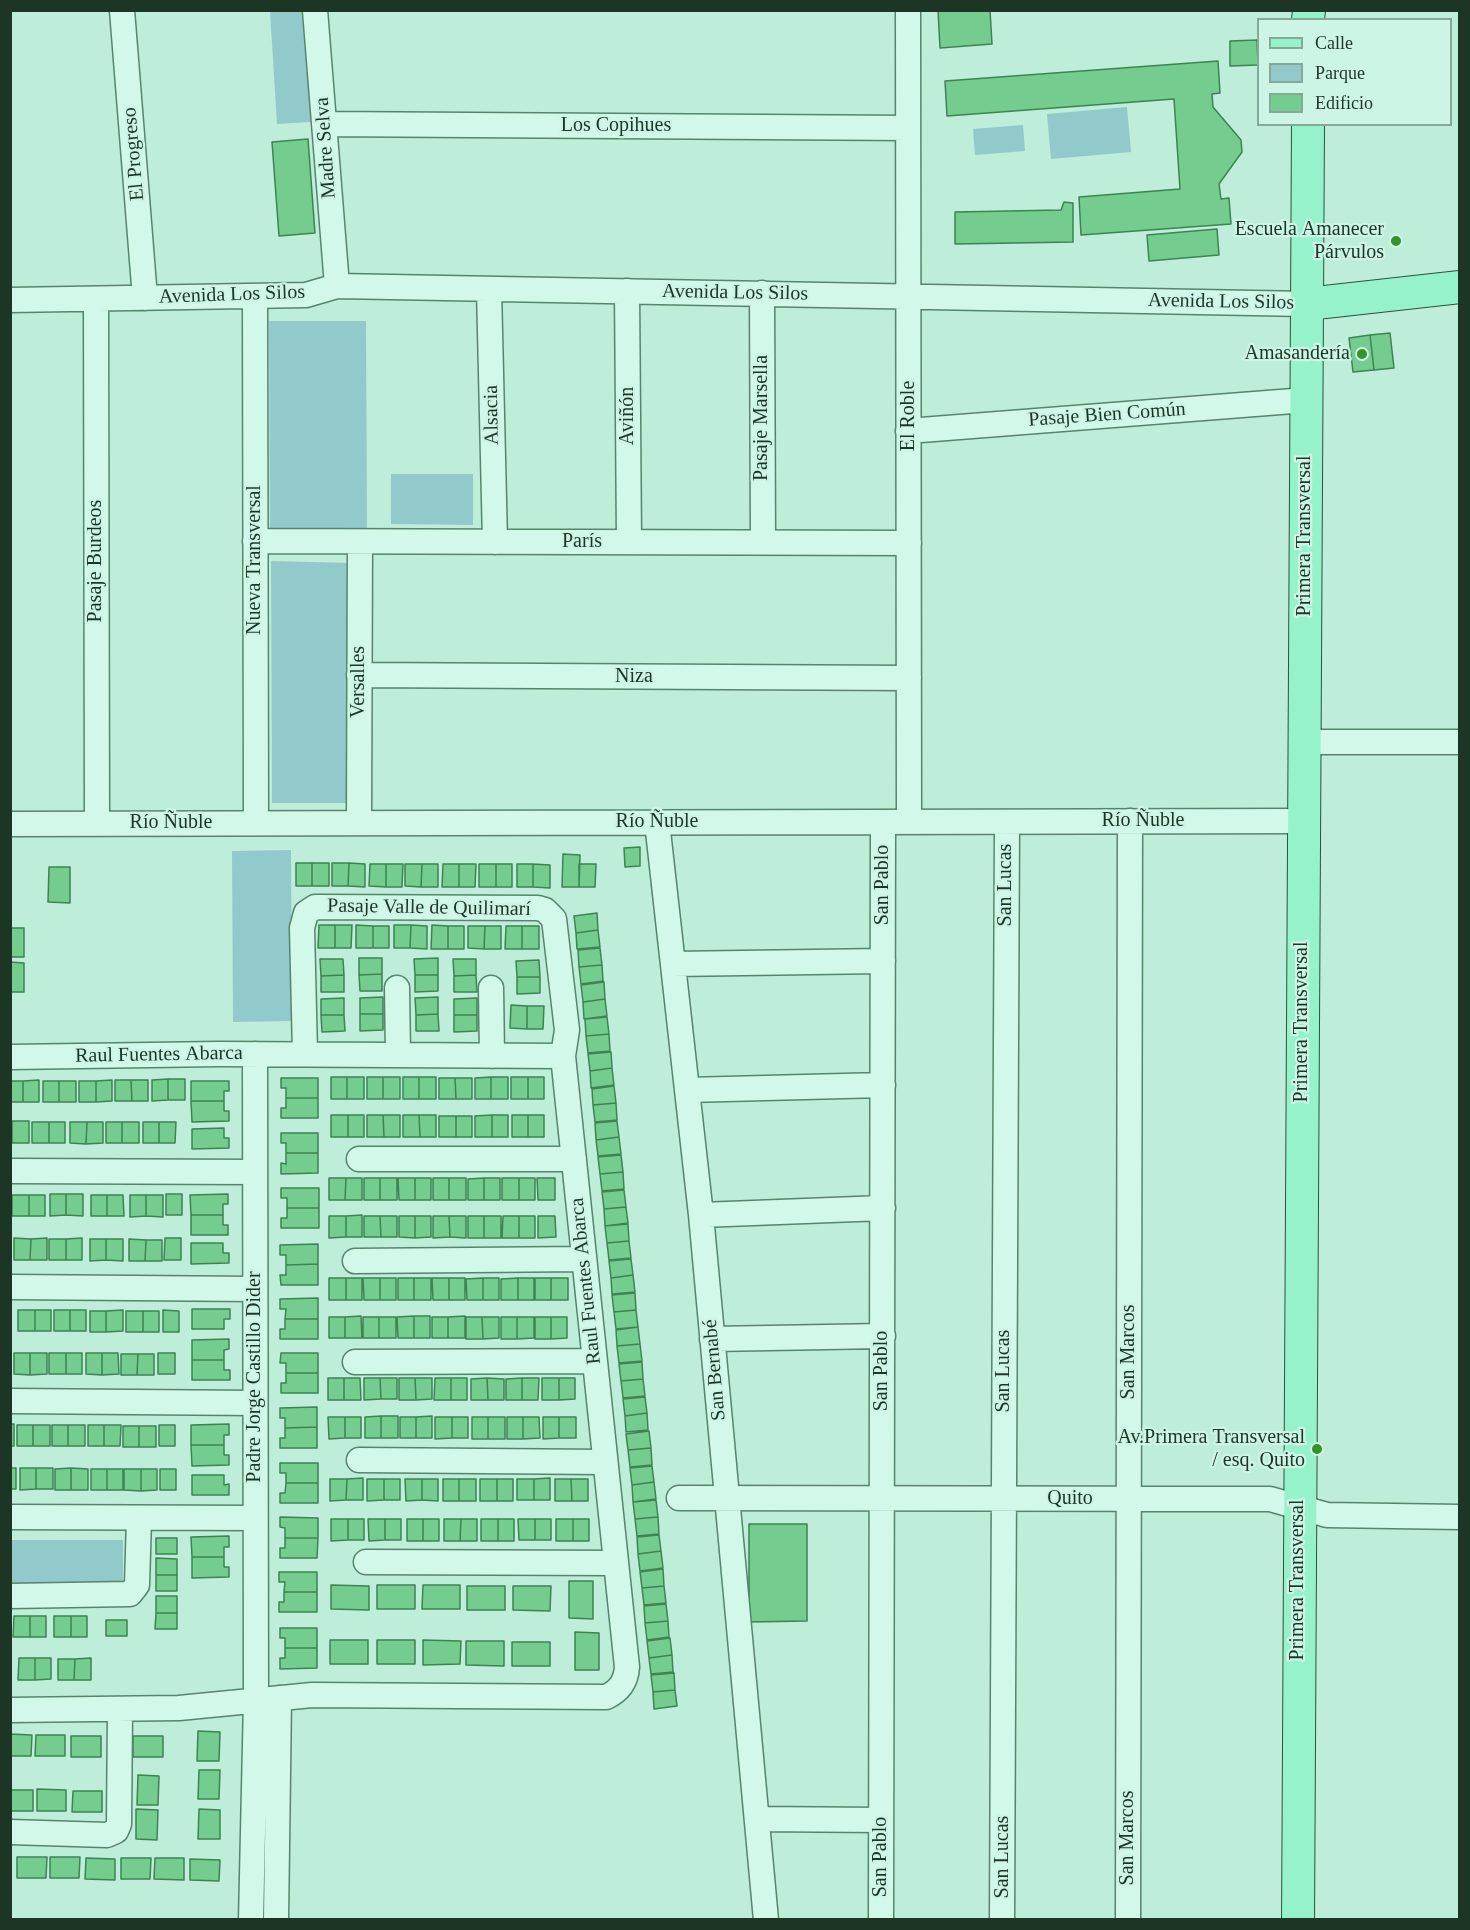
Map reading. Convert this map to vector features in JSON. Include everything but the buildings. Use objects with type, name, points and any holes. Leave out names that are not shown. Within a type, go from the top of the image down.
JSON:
[{"type":"main road","name":"Primera Transversal","points":[[1298,1920],[1298,1506],[1308,126]]},
{"type":"main road","name":"Avenida Los Silos","points":[[1306,303],[1460,287]]},
{"type":"street","name":"El Progreso","points":[[122,10],[145,298]]},
{"type":"street","name":"Madre Selva","points":[[315,10],[336,286]]},
{"type":"street","name":"El Roble","points":[[908,10],[909,822]]},
{"type":"street","name":"Los Copihues","points":[[324,124],[908,128]]},
{"type":"street","name":"Avenida Los Silos","points":[[10,300],[306,295],[336,286],[1306,303]]},
{"type":"street","name":"Alsacia","points":[[489,289],[495,542]]},
{"type":"street","name":"Aviñón","points":[[627,291],[629,542]]},
{"type":"street","name":"Pasaje Marsella","points":[[762,293],[763,542]]},
{"type":"street","name":"Nueva Transversal","points":[[255,296],[256,823]]},
{"type":"street","name":"Pasaje Burdeos","points":[[96,299],[97,824]]},
{"type":"street","name":"Pasaje Bien Común","points":[[909,431],[1306,400]]},
{"type":"street","name":"París","points":[[255,541],[909,543]]},
{"type":"street","name":"Versalles","points":[[359,823],[360,542]]},
{"type":"street","name":"Niza","points":[[359,675],[909,678]]},
{"type":"street","points":[[1304,742],[1460,742]]},
{"type":"street","name":"San Marcos","points":[[1128,1920],[1131,821]]},
{"type":"street","name":"Río Ñuble","points":[[10,824],[1303,821]]},
{"type":"street","name":"San Bernabé","points":[[657,822],[701,1215],[766,1920]]},
{"type":"street","name":"San Pablo","points":[[881,1920],[883,822]]},
{"type":"street","name":"San Lucas","points":[[1002,1920],[1007,822]]},
{"type":"street","name":"Pasaje Valle de Quilimarí","points":[[305,1054],[303,920],[306,913],[315,907],[332,906],[545,910],[550,914],[556,926],[567,1030],[563,1056]]},
{"type":"street","points":[[673,964],[883,961]]},
{"type":"street","points":[[397,988],[398,1055]]},
{"type":"street","points":[[491,988],[492,1056]]},
{"type":"street","name":"Raul Fuentes Abarca","points":[[10,1057],[255,1054],[563,1056],[627,1675],[620,1688],[606,1697],[319,1695],[267,1699]]},
{"type":"street","name":"Padre Jorge Castillo Dider","points":[[255,1054],[255,1518],[267,1699]]},
{"type":"street","points":[[687,1090],[883,1085]]},
{"type":"street","points":[[359,1159],[574,1159]]},
{"type":"street","points":[[10,1171],[255,1172]]},
{"type":"street","points":[[701,1215],[883,1209]]},
{"type":"street","points":[[355,1261],[584,1259]]},
{"type":"street","points":[[10,1287],[255,1289]]},
{"type":"street","points":[[712,1339],[882,1336]]},
{"type":"street","points":[[355,1362],[594,1361]]},
{"type":"street","points":[[10,1401],[255,1403]]},
{"type":"street","points":[[359,1460],[604,1462]]},
{"type":"street","name":"Quito","points":[[679,1498],[1270,1499],[1327,1515],[1460,1517]]},
{"type":"street","points":[[10,1517],[255,1518]]},
{"type":"street","points":[[10,1596],[130,1594],[137,1585],[139,1518]]},
{"type":"street","points":[[366,1562],[614,1563]]},
{"type":"street","points":[[10,1710],[120,1711],[220,1706],[267,1699]]},
{"type":"street","points":[[251,1920],[267,1699]]},
{"type":"street","points":[[267,1699],[276,1920]]},
{"type":"street","points":[[10,1832],[107,1835],[116,1831],[119,1824],[120,1711]]},
{"type":"street","points":[[757,1819],[881,1820]]},
{"type":"green space","points":[[270,11],[302,11],[311,122],[277,124]]},
{"type":"green space","points":[[1127,107],[1131,152],[1051,159],[1047,114]]},
{"type":"green space","points":[[1023,125],[1025,151],[975,155],[973,129]]},
{"type":"green space","points":[[269,321],[366,321],[367,534],[270,535]]},
{"type":"green space","points":[[391,474],[473,474],[473,525],[391,524]]},
{"type":"green space","points":[[271,561],[351,563],[349,803],[272,803]]},
{"type":"green space","points":[[291,850],[292,1021],[233,1022],[232,851]]},
{"type":"green space","points":[[10,1540],[123,1540],[123,1589],[11,1589]]},
{"type":"place","name":"Escuela Amanecer Párvulos","points":[[1396,241]]},
{"type":"place","name":"Amasandería","points":[[1362,354]]},
{"type":"place","name":"Av.Primera Transversal / esq. Quito","points":[[1317,1449]]}]
